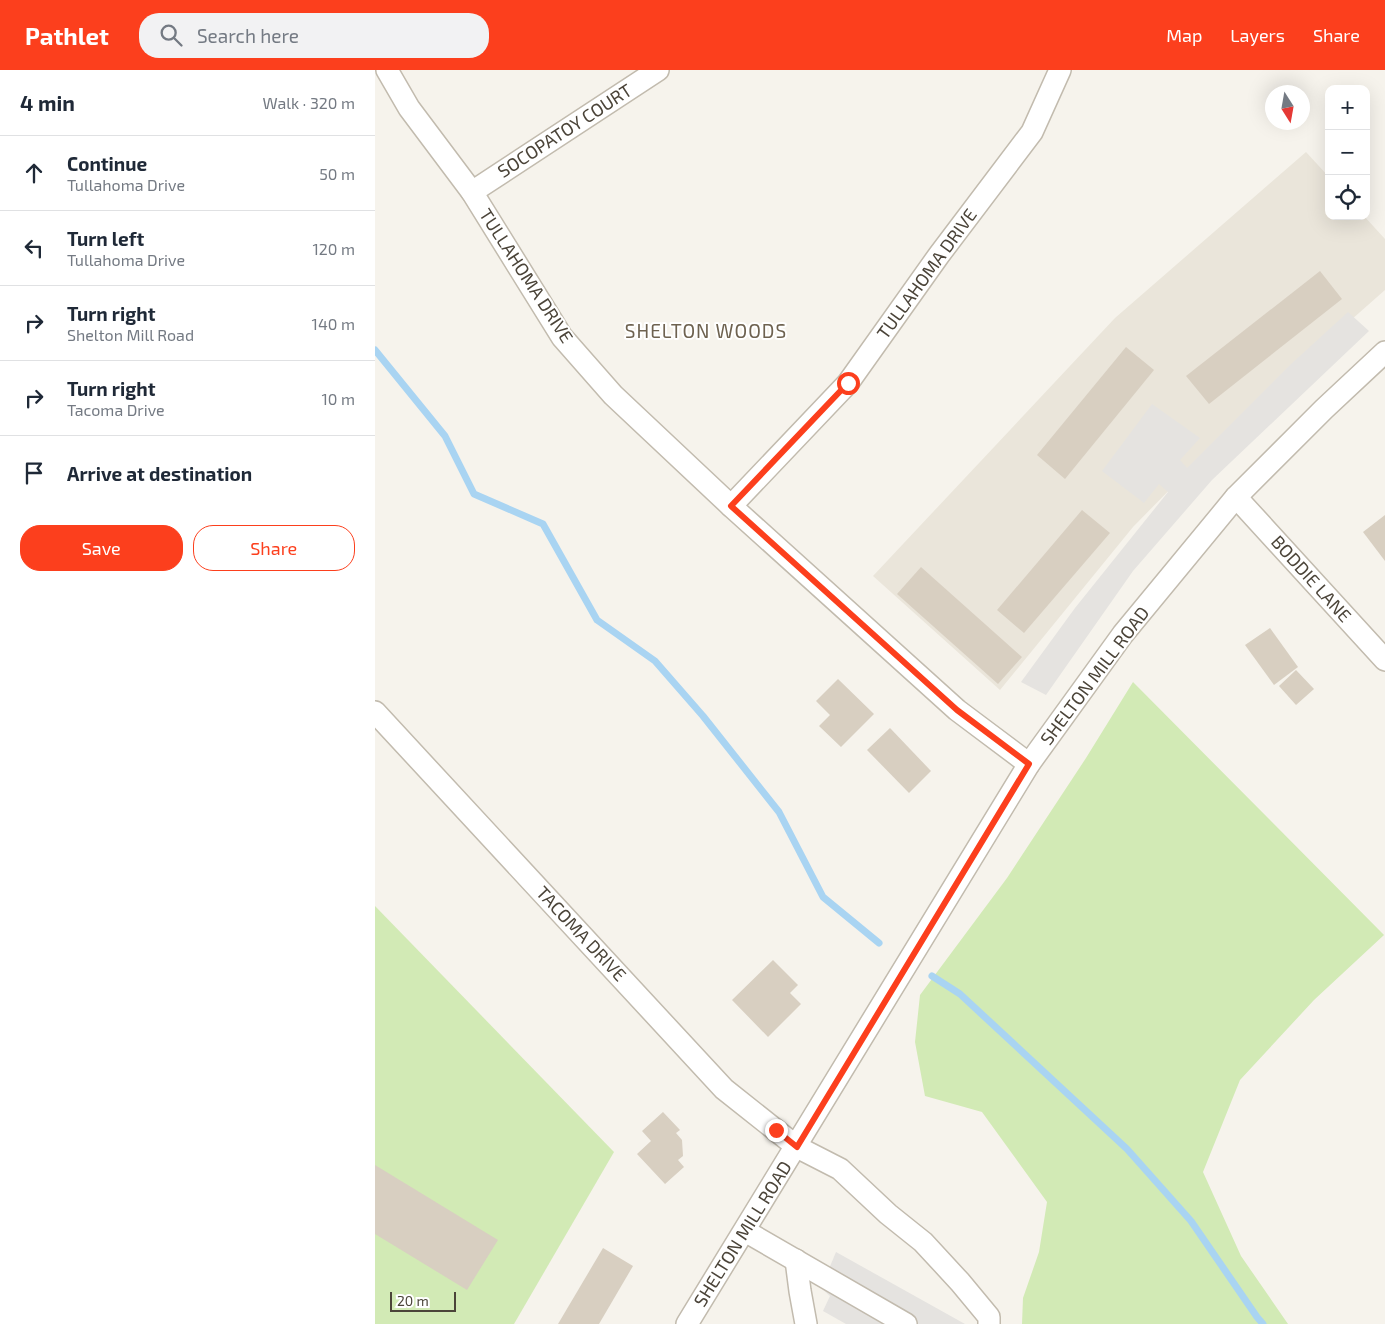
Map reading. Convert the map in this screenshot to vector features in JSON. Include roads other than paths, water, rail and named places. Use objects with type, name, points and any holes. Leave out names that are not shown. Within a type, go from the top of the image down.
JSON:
[{"type":"street","name":"TULLAHOMA DRIVE","points":[[387,70],[409,108],[472,192],[562,336],[613,395],[731,506],[957,710],[1029,764]]},
{"type":"street","name":"SOCOPATOY COURT","points":[[472,192],[658,70]]},
{"type":"street","name":"TULLAHOMA DRIVE","points":[[731,506],[848,383],[939,255],[1032,132],[1060,70]]},
{"type":"street","name":"SHELTON MILL ROAD","points":[[687,1324],[797,1147],[1029,764],[1123,634],[1237,497],[1324,409],[1385,352]]},
{"type":"street","name":"BODDIE LANE","points":[[1237,497],[1385,660]]},
{"type":"street","name":"TACOMA DRIVE","points":[[375,712],[724,1088],[797,1147],[840,1169],[888,1214],[923,1242],[989,1317],[989,1324]]},
{"type":"street","points":[[745,1231],[906,1324]]},
{"type":"street","points":[[796,1260],[799,1292],[806,1324]]},
{"type":"waterway","points":[[375,350],[445,436],[474,494],[543,524],[597,620],[655,661],[703,716],[779,812],[823,897],[879,943]]},
{"type":"waterway","points":[[932,976],[960,994],[1127,1149],[1191,1221],[1263,1324]]},
{"type":"district","name":"SHELTON WOODS","points":[[706,331]]}]
